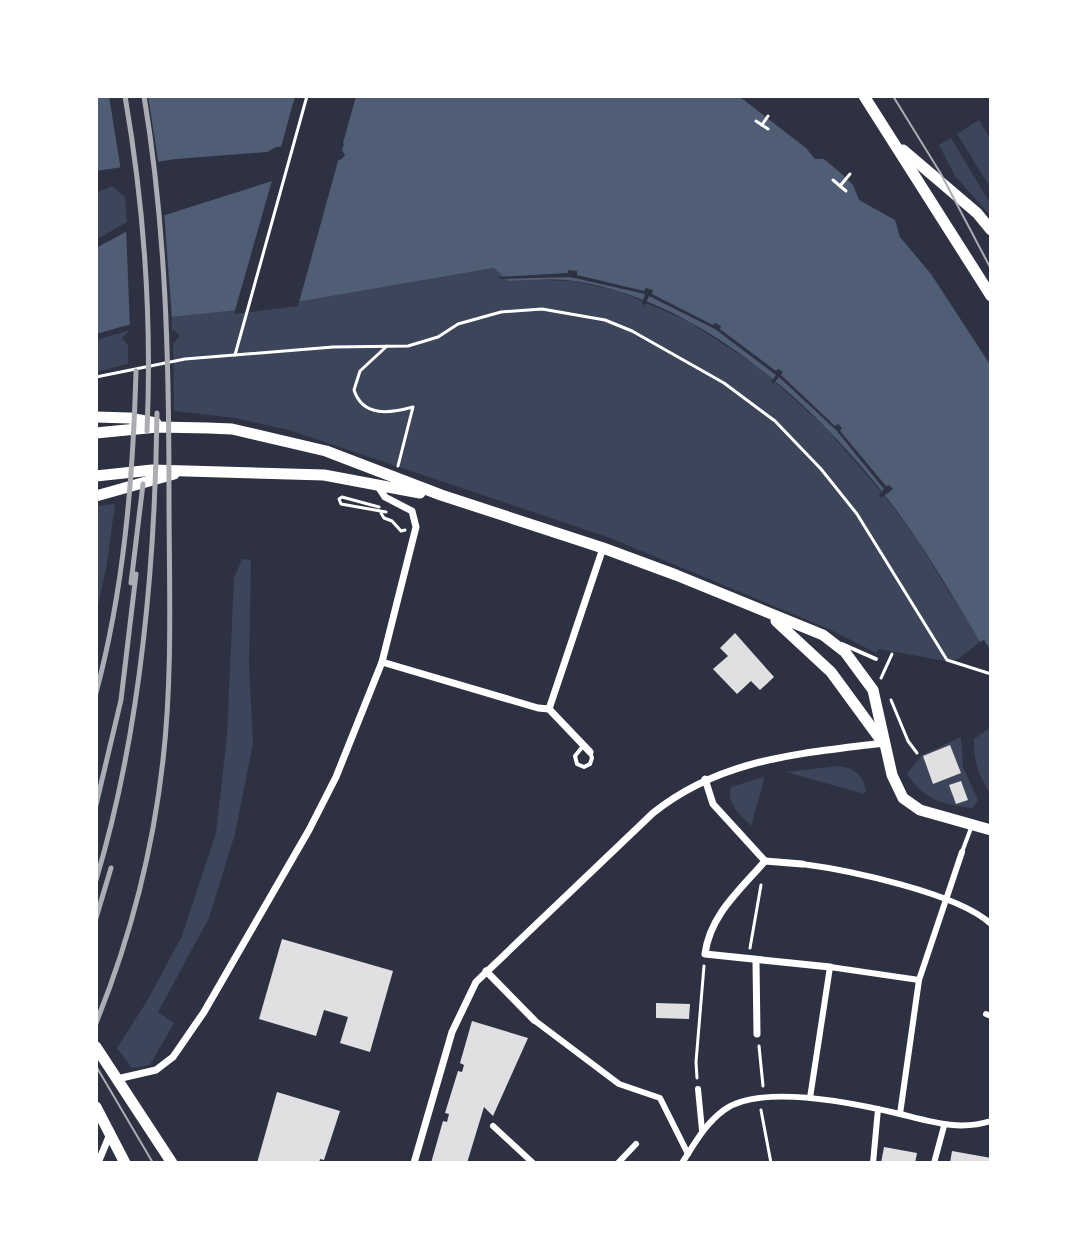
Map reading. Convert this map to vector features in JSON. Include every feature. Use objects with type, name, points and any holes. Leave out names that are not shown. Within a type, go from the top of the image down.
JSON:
[{"type":"main road","points":[[864,96],[991,296]]},
{"type":"main road","points":[[887,133],[977,213],[991,230]]},
{"type":"main road","points":[[96,417],[129,418],[184,428]]},
{"type":"main road","points":[[96,433],[157,427],[232,429],[326,451],[441,495],[676,575],[823,635],[845,652],[868,681],[875,697],[892,775],[903,798],[920,810],[991,830]]},
{"type":"main road","points":[[96,476],[152,470],[324,475],[441,495]]},
{"type":"main road","points":[[96,496],[186,471]]},
{"type":"main road","points":[[769,615],[831,672],[883,743]]},
{"type":"main road","points":[[96,1047],[172,1163]]},
{"type":"main road","points":[[96,1107],[125,1163]]},
{"type":"street","points":[[117,1079],[156,1070],[173,1057],[204,1012],[309,830],[336,777],[382,662],[416,527],[412,511],[385,497],[376,483]]},
{"type":"street","points":[[549,709],[603,548]]},
{"type":"street","points":[[382,662],[549,709],[587,749]]},
{"type":"street","points":[[411,1163],[419,1147],[457,1019],[476,982],[653,813],[676,794],[724,771],[793,755],[883,743]]},
{"type":"street","points":[[705,779],[713,804],[765,861],[829,867],[947,899],[981,915],[991,924]]},
{"type":"street","points":[[900,1114],[919,980],[962,852]]},
{"type":"street","points":[[765,861],[713,923],[707,936],[705,954],[919,980]]},
{"type":"street","points":[[752,960],[757,1034]]},
{"type":"street","points":[[810,1098],[830,967]]},
{"type":"street","points":[[486,971],[534,1020],[619,1084],[660,1098],[670,1127],[688,1154]]},
{"type":"street","points":[[698,1089],[702,1130]]},
{"type":"street","points":[[682,1163],[702,1130],[727,1108],[761,1098],[810,1098],[878,1109],[944,1126],[971,1127],[991,1121]]},
{"type":"street","points":[[873,1163],[878,1109]]},
{"type":"street","points":[[493,1126],[533,1163]]},
{"type":"street","points":[[934,1163],[944,1126]]},
{"type":"street","points":[[98,1163],[111,1132]]},
{"type":"street","points":[[618,1163],[636,1144]]},
{"type":"lane","points":[[823,635],[876,659]]},
{"type":"lane","points":[[587,749],[592,758],[590,764],[584,767],[577,764],[575,756],[587,749]]},
{"type":"lane","points":[[962,852],[973,826]]},
{"type":"path","points":[[235,355],[307,96]]},
{"type":"path","points":[[762,125],[768,116]]},
{"type":"path","points":[[756,121],[768,129]]},
{"type":"path","points":[[840,186],[850,174]]},
{"type":"path","points":[[833,180],[846,191]]},
{"type":"path","points":[[96,377],[159,363],[235,355],[422,343],[458,324],[482,316],[542,309],[605,320],[632,331],[724,383],[775,421],[821,469],[857,514],[947,660],[991,674]]},
{"type":"path","points":[[387,346],[360,371],[354,390],[360,402],[379,412],[413,407],[402,451]]},
{"type":"path","points":[[388,510],[342,497],[339,499],[338,501],[339,503],[341,504],[386,510],[342,498],[339,500],[341,504],[379,512],[401,531],[416,527]]},
{"type":"path","points":[[881,677],[892,654]]},
{"type":"path","points":[[892,704],[908,741],[917,753]]},
{"type":"path","points":[[752,960],[765,861]]},
{"type":"path","points":[[698,1089],[696,1062],[705,954]]},
{"type":"path","points":[[757,1034],[761,1098],[771,1163]]},
{"type":"shaded area","points":[[96,96],[736,96],[744,100],[806,148],[815,159],[824,159],[842,174],[853,185],[859,200],[895,220],[900,237],[931,274],[991,366],[991,651],[984,640],[980,642],[924,551],[885,496],[811,413],[769,376],[723,342],[676,314],[626,294],[567,280],[508,281],[494,268],[268,307],[149,319],[96,334],[96,248],[146,221],[342,159],[345,155],[341,142],[276,147],[267,152],[176,159],[96,171]]},
{"type":"shaded area","points":[[979,120],[991,140],[991,189],[957,134]]},
{"type":"shaded area","points":[[951,138],[991,205],[991,216],[955,176],[939,145]]},
{"type":"shaded area","points":[[112,186],[125,197],[127,222],[96,240],[96,193]]},
{"type":"shaded area","points":[[495,268],[544,280],[573,281],[619,291],[688,321],[760,368],[827,429],[884,495],[916,538],[980,642],[958,659],[945,661],[878,649],[876,653],[831,630],[610,538],[289,430],[235,418],[174,411],[173,344],[180,336],[172,329],[171,316],[268,307]]},
{"type":"shaded area","points":[[130,330],[122,338],[128,345],[128,364],[96,372],[96,340]]},
{"type":"shaded area","points":[[115,504],[107,564],[96,615],[96,506]]},
{"type":"shaded area","points":[[242,559],[251,560],[249,665],[253,744],[235,834],[209,918],[158,1012],[174,1023],[150,1065],[132,1068],[117,1048],[182,936],[216,833],[227,735],[234,578]]},
{"type":"shaded area","points":[[991,727],[991,795],[978,768],[974,739]]},
{"type":"shaded area","points":[[961,737],[963,767],[978,800],[972,808],[952,805],[927,795],[907,774],[922,755]]},
{"type":"shaded area","points":[[838,766],[849,768],[860,776],[865,785],[864,794],[786,772]]},
{"type":"shaded area","points":[[763,777],[751,826],[732,804],[731,787]]},
{"type":"pier","points":[[109,96],[148,96],[159,166],[121,171]]},
{"type":"pier","points":[[295,96],[356,96],[298,306],[234,314],[273,177],[339,156],[338,146],[280,151]]},
{"type":"pier","points":[[164,211],[172,320],[130,328],[126,227]]},
{"type":"pier","points":[[568,270],[577,271],[577,275],[644,291],[646,288],[653,290],[652,294],[713,325],[721,326],[720,329],[776,371],[783,372],[781,375],[835,426],[838,424],[842,428],[840,431],[886,486],[893,489],[881,498],[879,495],[884,489],[836,430],[779,377],[773,384],[771,382],[776,375],[715,329],[649,296],[645,305],[642,304],[645,294],[570,277],[498,277],[568,273]]},
{"type":"building","points":[[735,633],[774,677],[760,690],[751,681],[737,694],[713,669],[728,656],[720,648]]},
{"type":"building","points":[[950,745],[961,773],[933,784],[923,756]]},
{"type":"building","points":[[961,781],[968,800],[956,804],[949,785]]},
{"type":"building","points":[[282,939],[393,971],[370,1052],[340,1043],[348,1017],[324,1010],[316,1036],[259,1019]]},
{"type":"building","points":[[656,1003],[690,1004],[689,1019],[656,1018]]},
{"type":"building","points":[[472,1021],[528,1038],[493,1116],[484,1107],[467,1163],[431,1163],[443,1121],[447,1122],[449,1114],[445,1113],[458,1071],[462,1072],[464,1065],[460,1063]]},
{"type":"building","points":[[277,1092],[340,1111],[324,1160],[320,1159],[319,1163],[257,1163]]},
{"type":"building","points":[[884,1147],[917,1153],[915,1163],[881,1163]]},
{"type":"building","points":[[952,1151],[991,1158],[991,1163],[950,1163]]},
{"type":"tram line","points":[[893,96],[941,174],[991,269]]},
{"type":"tram line","points":[[96,1066],[153,1163]]},
{"type":"railway","points":[[125,96],[145,263],[147,431]]},
{"type":"railway","points":[[96,1023],[130,927],[146,861],[159,794],[168,694],[167,344],[162,245],[144,96]]},
{"type":"railway","points":[[96,693],[114,614],[125,534],[136,371]]},
{"type":"railway","points":[[96,880],[124,767],[142,649],[153,530],[157,413]]},
{"type":"railway","points":[[131,583],[143,484]]},
{"type":"railway","points":[[96,805],[121,700],[136,574]]},
{"type":"railway","points":[[96,918],[111,868]]}]
